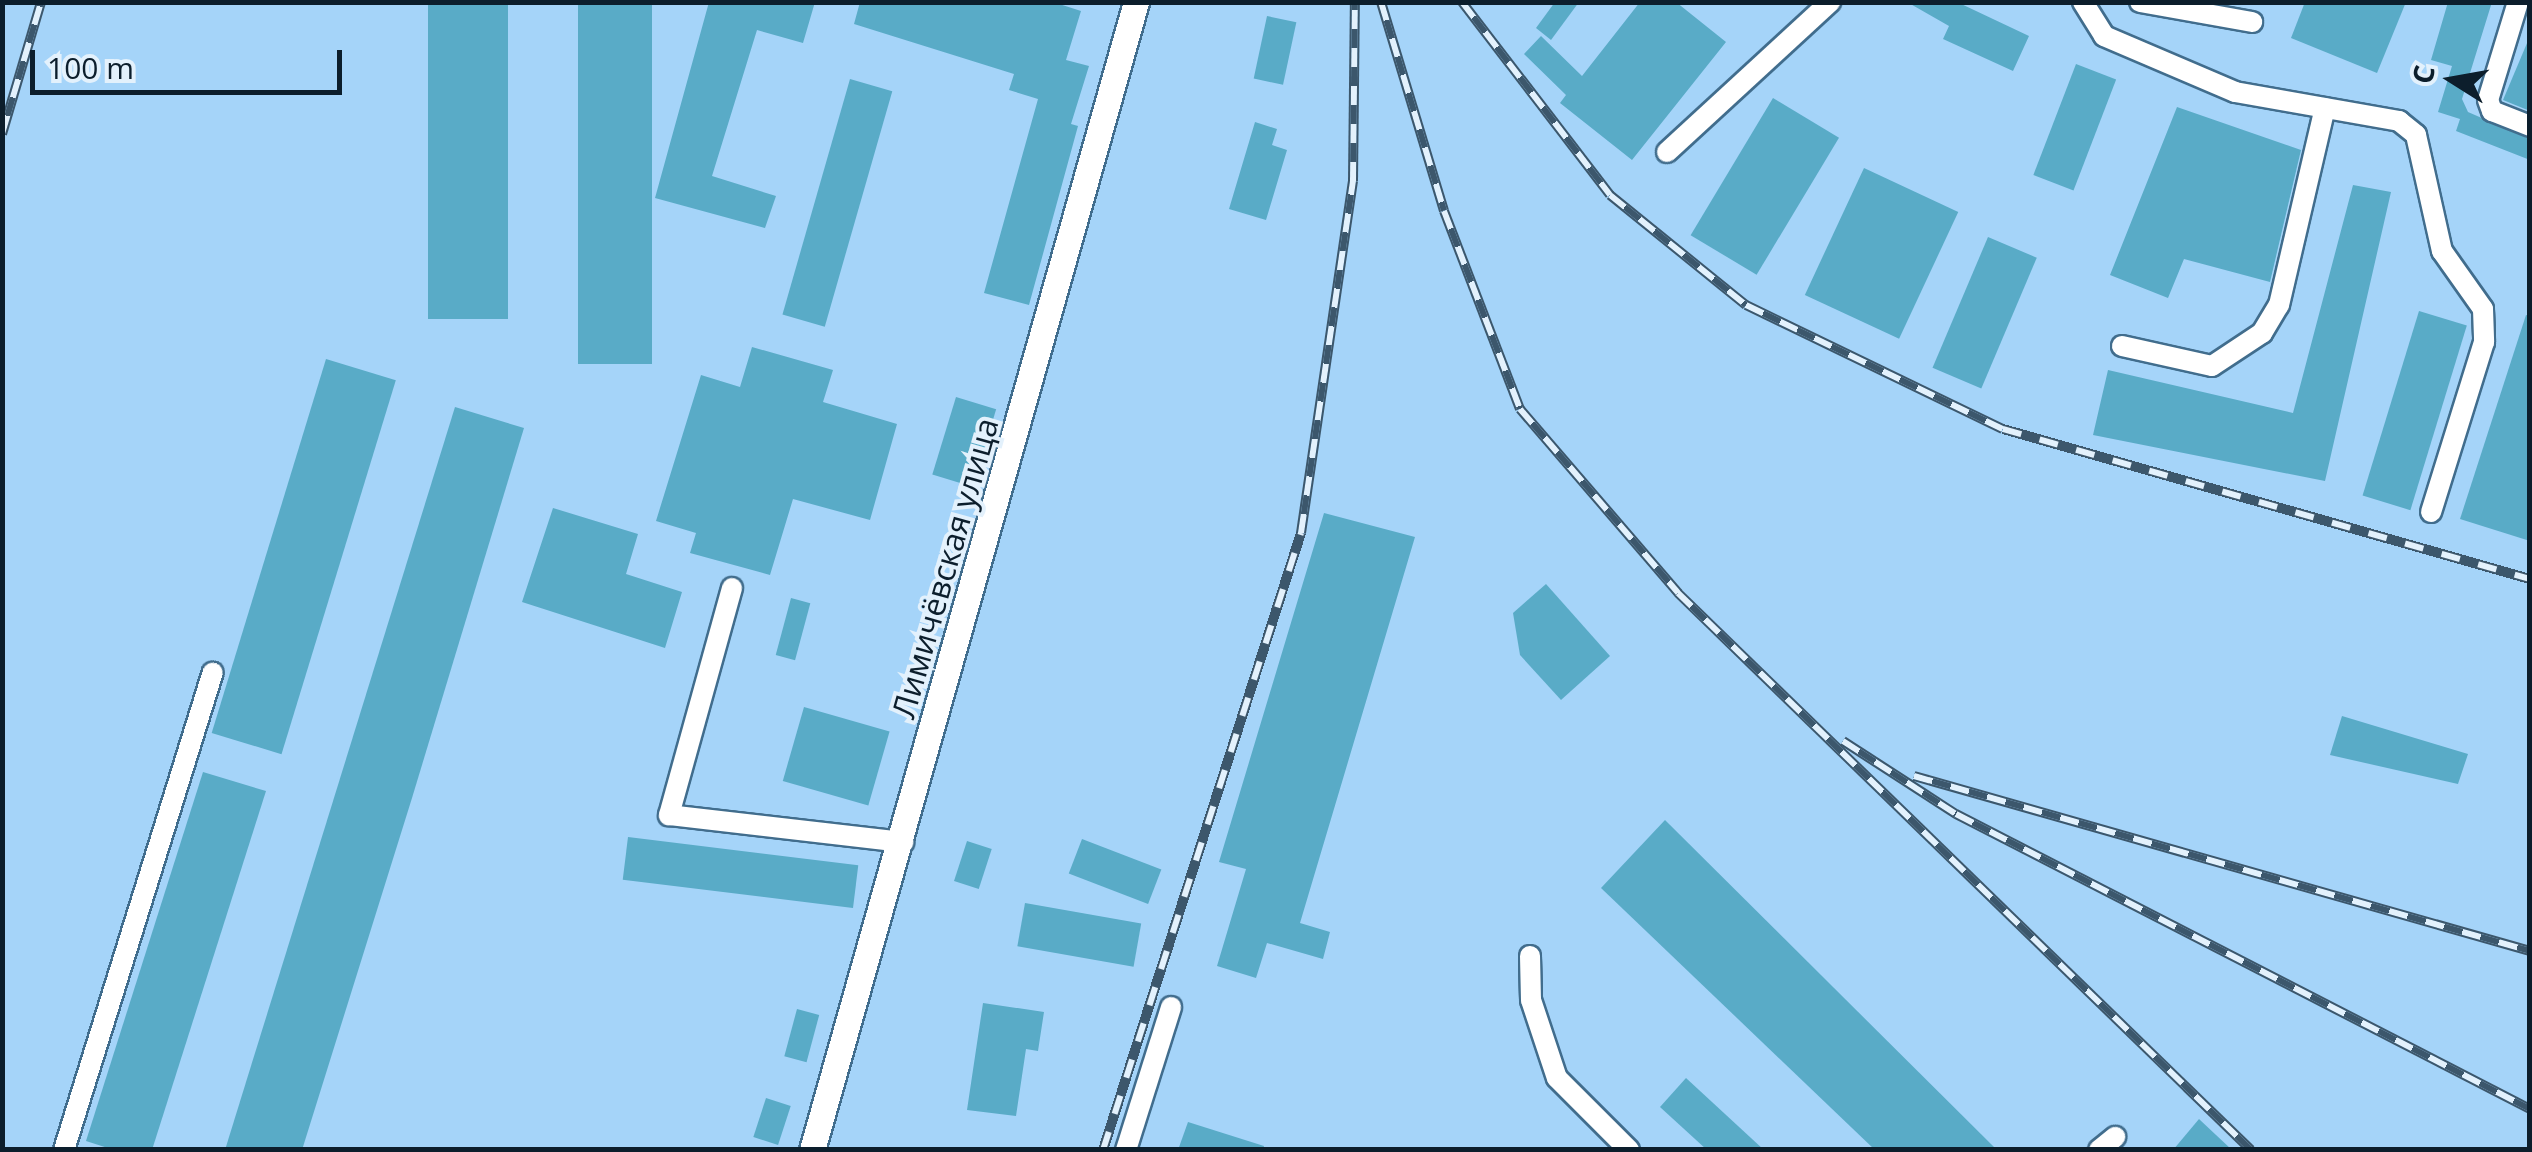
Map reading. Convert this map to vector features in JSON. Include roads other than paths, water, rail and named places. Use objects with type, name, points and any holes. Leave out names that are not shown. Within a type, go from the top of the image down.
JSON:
[{"type":"main road","name":"Лимичёвская улица","points":[[812,1150],[903,842],[1136,2]]},
{"type":"lane","points":[[1667,152],[1830,2]]},
{"type":"lane","points":[[2084,2],[2104,36],[2235,92],[2399,121],[2416,135],[2442,251],[2483,310],[2484,342],[2431,512]]},
{"type":"lane","points":[[2140,2],[2252,22]]},
{"type":"lane","points":[[2521,10],[2488,100],[2492,111],[2530,126]]},
{"type":"lane","points":[[2122,346],[2212,366],[2262,333],[2279,306],[2325,108]]},
{"type":"lane","points":[[732,588],[669,815],[903,842]]},
{"type":"lane","points":[[64,1150],[213,673]]},
{"type":"lane","points":[[1530,956],[1538,1034],[1557,1078],[1630,1150]]},
{"type":"lane","points":[[1126,1150],[1171,1007]]},
{"type":"railway","points":[[2,134],[41,2]]},
{"type":"railway","points":[[1103,1150],[1301,533],[1353,181],[1355,2]]},
{"type":"railway","points":[[1381,2],[1444,211],[1520,409],[1678,593],[2251,1150]]},
{"type":"railway","points":[[1462,2],[1610,195],[1746,305],[2003,429],[2530,579]]},
{"type":"railway","points":[[1843,741],[1956,814],[2530,1109]]},
{"type":"railway","points":[[1914,776],[2530,951]]}]
